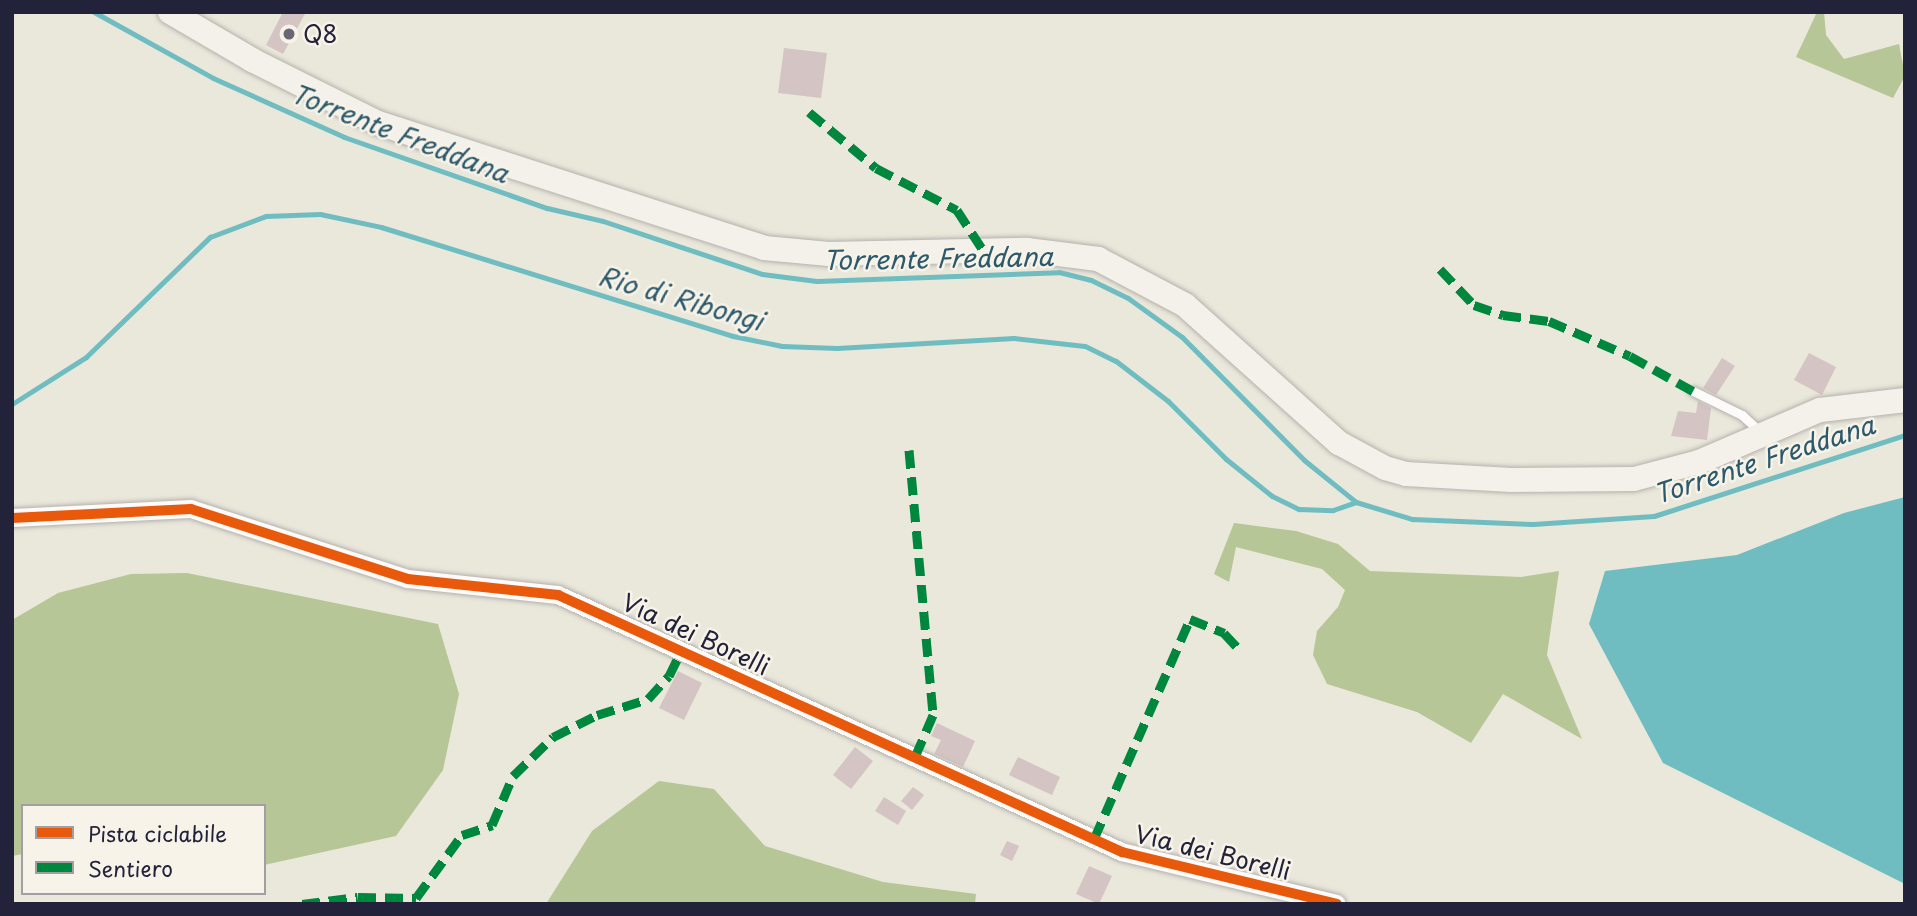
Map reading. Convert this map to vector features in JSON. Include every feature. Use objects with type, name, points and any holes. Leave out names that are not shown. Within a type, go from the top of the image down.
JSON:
[{"type":"main road","points":[[170,12],[263,66],[378,122],[764,248],[829,254],[1027,250],[1098,259],[1185,304],[1339,443],[1385,468],[1428,478],[1634,479],[1699,462],[1762,433],[1821,411],[1905,400]]},
{"type":"street","name":"Via dei Borelli","points":[[12,518],[191,509],[408,579],[558,595],[1122,852],[1337,904]]},
{"type":"lane","points":[[1693,391],[1742,415],[1762,433]]},
{"type":"green space","points":[[1817,12],[1824,12],[1826,35],[1844,59],[1899,44],[1905,76],[1893,98],[1796,57]]},
{"type":"green space","points":[[1234,523],[1296,531],[1338,544],[1370,571],[1521,577],[1559,571],[1547,655],[1582,739],[1503,694],[1471,743],[1417,712],[1327,684],[1313,655],[1317,631],[1338,607],[1345,590],[1322,569],[1236,547],[1229,582],[1214,574]]},
{"type":"green space","points":[[187,573],[438,624],[459,694],[443,770],[396,836],[266,865],[266,804],[21,804],[21,854],[12,856],[12,620],[58,593],[131,574]]},
{"type":"green space","points":[[659,781],[714,789],[765,846],[883,882],[976,894],[975,904],[546,904],[592,831]]},
{"type":"water","points":[[1905,497],[1905,884],[1663,763],[1589,624],[1605,571],[1737,555],[1844,513]]},
{"type":"building","points":[[283,12],[306,12],[283,54],[266,45]]},
{"type":"building","points":[[784,48],[827,53],[821,98],[778,93]]},
{"type":"building","points":[[1809,353],[1836,367],[1822,395],[1794,380]]},
{"type":"building","points":[[1722,358],[1735,366],[1716,395],[1703,388]]},
{"type":"building","points":[[1698,401],[1711,408],[1707,440],[1671,436],[1678,411],[1696,413]]},
{"type":"building","points":[[678,671],[702,683],[684,720],[659,708]]},
{"type":"building","points":[[937,723],[975,741],[963,767],[934,754],[941,740],[931,736]]},
{"type":"building","points":[[855,747],[873,761],[851,789],[833,775]]},
{"type":"building","points":[[1018,757],[1060,777],[1052,795],[1009,775]]},
{"type":"building","points":[[913,787],[924,795],[912,810],[901,801]]},
{"type":"building","points":[[884,797],[906,811],[898,825],[875,811]]},
{"type":"building","points":[[1007,841],[1019,846],[1012,861],[1000,855]]},
{"type":"building","points":[[1089,866],[1112,876],[1099,904],[1076,894]]},
{"type":"waterway","name":"Torrente Freddana","points":[[94,12],[213,78],[344,137],[547,208],[603,221],[762,274],[817,281],[1059,272],[1091,280],[1128,298],[1182,337],[1304,460],[1356,502],[1412,519],[1533,524],[1654,516],[1905,435]]},
{"type":"waterway","name":"Rio di Ribongi","points":[[12,404],[86,357],[210,237],[266,216],[320,214],[381,227],[733,336],[782,346],[837,348],[1014,338],[1085,346],[1116,361],[1168,401],[1226,459],[1272,496],[1299,509],[1333,510],[1356,502]]},
{"type":"marked path","points":[[809,112],[876,168],[957,210],[983,250]]},
{"type":"marked path","points":[[1440,269],[1474,305],[1503,315],[1549,321],[1630,356],[1693,391]]},
{"type":"marked path","points":[[909,450],[933,715],[915,757]]},
{"type":"marked path","points":[[1094,839],[1190,619],[1224,633],[1238,648]]},
{"type":"marked path","points":[[302,904],[358,897],[416,898],[462,835],[492,825],[513,776],[553,737],[597,715],[648,699],[669,676],[681,651]]},
{"type":"cycle path","points":[[12,518],[191,509],[408,579],[558,595],[1122,852],[1337,904]]},
{"type":"place","name":"Q8","points":[[289,34]]}]
